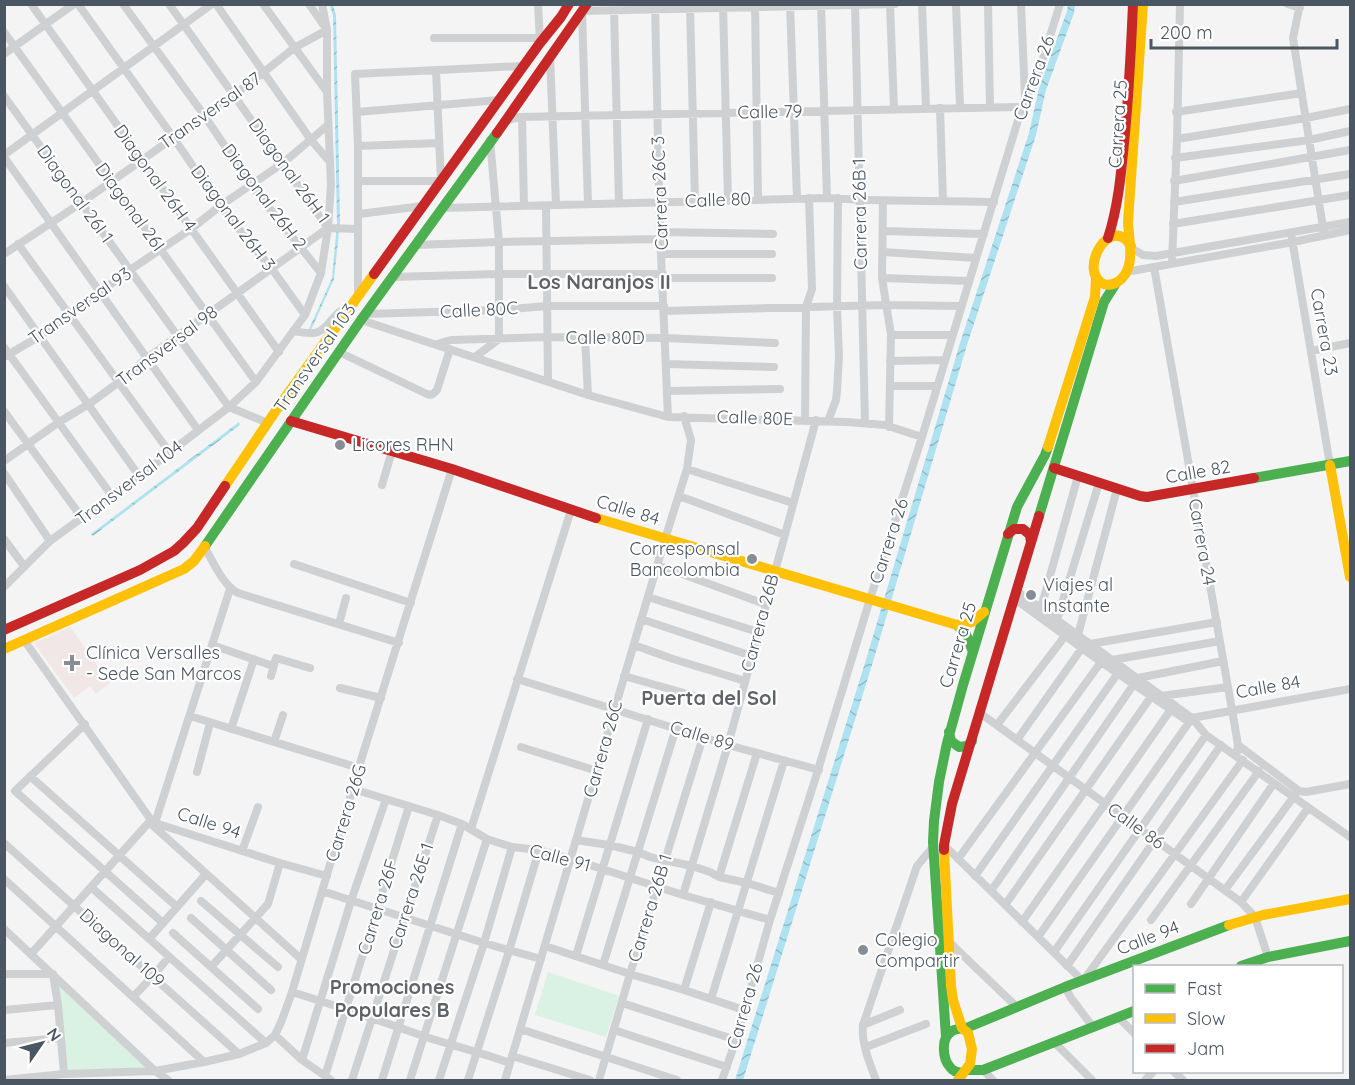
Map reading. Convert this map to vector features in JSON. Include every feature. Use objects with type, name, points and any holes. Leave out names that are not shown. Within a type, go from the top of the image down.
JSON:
[{"type":"street","name":"Diagonal 26H 4","points":[[31,4],[279,352]]},
{"type":"street","points":[[4,54],[76,4]]},
{"type":"street","name":"Diagonal 26H 3","points":[[76,4],[124,68],[220,206],[272,269],[304,315]]},
{"type":"street","name":"Diagonal 26H 2","points":[[123,4],[204,115],[251,185],[321,273]]},
{"type":"street","name":"Diagonal 26H 1","points":[[169,4],[331,228],[358,229]]},
{"type":"street","points":[[198,430],[4,156],[214,4],[311,140],[330,162]]},
{"type":"street","points":[[263,4],[327,92]]},
{"type":"street","points":[[309,4],[327,30]]},
{"type":"street","points":[[256,382],[304,315],[321,273],[331,228],[327,30],[322,4]]},
{"type":"street","points":[[434,38],[540,40],[538,4]]},
{"type":"street","points":[[561,4],[561,17]]},
{"type":"street","name":"Transversal 103","points":[[4,630],[150,564],[173,551],[197,528],[332,332],[540,40],[561,17],[569,4]]},
{"type":"street","points":[[588,204],[585,8],[614,10],[623,7],[892,4],[894,109]]},
{"type":"street","points":[[922,4],[926,108]]},
{"type":"street","points":[[956,4],[960,107]]},
{"type":"street","points":[[988,4],[990,107]]},
{"type":"street","points":[[1022,4],[1025,98]]},
{"type":"street","name":"Carrera 26","points":[[722,1080],[736,1040],[770,920],[875,600],[1022,107],[1025,98],[1035,84],[1059,4]]},
{"type":"street","name":"Carrera 25","points":[[1108,238],[1117,209],[1123,165],[1133,4]]},
{"type":"street","name":"Carrera 25","points":[[1131,247],[1128,222],[1143,4]]},
{"type":"street","points":[[1172,258],[1179,4]]},
{"type":"street","points":[[1288,4],[1300,6],[1293,38],[1323,231]]},
{"type":"street","points":[[821,5],[827,198]]},
{"type":"street","name":"Carrera 26B 1","points":[[855,5],[864,423]]},
{"type":"street","points":[[723,6],[728,200]]},
{"type":"street","points":[[755,6],[758,199]]},
{"type":"street","points":[[790,6],[797,198]]},
{"type":"street","name":"Carrera 26C 3","points":[[655,7],[660,236],[668,417]]},
{"type":"street","points":[[690,7],[695,201]]},
{"type":"street","name":"Transversal 103","points":[[4,649],[184,569],[194,561],[490,140],[505,121],[518,114],[550,56],[585,8]]},
{"type":"street","points":[[614,10],[619,203]]},
{"type":"street","name":"Transversal 87","points":[[4,254],[81,203],[234,94],[294,48],[327,30]]},
{"type":"street","name":"Diagonal 26I","points":[[4,32],[256,382]]},
{"type":"street","points":[[550,56],[556,205]]},
{"type":"street","points":[[358,296],[359,214],[355,74],[523,66]]},
{"type":"street","points":[[358,181],[441,181],[435,70]]},
{"type":"street","points":[[1176,112],[1302,93]]},
{"type":"street","name":"Diagonal 26I 1","points":[[4,96],[229,407]]},
{"type":"street","points":[[357,112],[499,100]]},
{"type":"street","name":"Calle 79","points":[[518,114],[554,116],[1022,107]]},
{"type":"street","points":[[940,108],[943,200]]},
{"type":"street","points":[[1177,139],[1350,109]]},
{"type":"street","points":[[518,114],[524,206]]},
{"type":"street","name":"Transversal 93","points":[[6,353],[40,336],[220,206],[283,164],[328,125]]},
{"type":"street","points":[[1175,158],[1309,140],[1350,131]]},
{"type":"street","points":[[475,357],[499,339],[499,242],[490,140]]},
{"type":"street","points":[[358,146],[439,143]]},
{"type":"street","points":[[1174,181],[1350,150]]},
{"type":"street","points":[[1174,202],[1350,174]]},
{"type":"street","points":[[1173,224],[1350,195]]},
{"type":"street","name":"Calle 80","points":[[442,208],[797,198],[994,202]]},
{"type":"street","points":[[806,420],[806,307],[812,289],[809,198]]},
{"type":"street","points":[[828,421],[837,391],[838,198]]},
{"type":"street","points":[[883,201],[882,278],[891,335],[889,427]]},
{"type":"street","points":[[359,214],[423,206]]},
{"type":"street","points":[[546,206],[548,381]]},
{"type":"street","points":[[1131,247],[1126,272],[1116,283],[1106,285],[1101,283],[1096,278],[1095,258],[1100,244],[1115,235],[1128,241],[1131,247],[1143,255],[1172,258],[1292,238],[1350,222]]},
{"type":"street","name":"Transversal 98","points":[[4,461],[89,404],[147,358],[331,228]]},
{"type":"street","points":[[1323,231],[1350,230]]},
{"type":"street","points":[[883,231],[984,234]]},
{"type":"street","points":[[415,245],[773,234]]},
{"type":"street","name":"Carrera 23","points":[[1292,238],[1350,577]]},
{"type":"street","points":[[18,244],[170,453]]},
{"type":"street","points":[[883,252],[976,258]]},
{"type":"street","points":[[662,254],[772,254]]},
{"type":"street","points":[[1126,272],[1154,267],[1172,258]]},
{"type":"street","name":"Carrera 24","points":[[1154,267],[1238,745]]},
{"type":"street","points":[[392,277],[547,274],[772,278]]},
{"type":"street","points":[[882,278],[969,281]]},
{"type":"street","name":"Carrera 25","points":[[946,1037],[944,942],[934,819],[938,777],[1008,535],[1021,500],[1045,455],[1095,297],[1096,278]]},
{"type":"street","name":"Carrera 25","points":[[938,846],[1104,302],[1116,283]]},
{"type":"street","points":[[4,286],[140,476]]},
{"type":"street","name":"Calle 80C","points":[[364,317],[547,306],[664,309],[961,306]]},
{"type":"street","points":[[293,331],[316,333],[321,331],[340,310],[350,308]]},
{"type":"street","name":"Calle 80E","points":[[364,317],[435,344],[588,395],[668,417],[864,423],[889,427],[922,437]]},
{"type":"street","points":[[332,332],[335,344],[341,345],[346,342]]},
{"type":"street","points":[[891,335],[953,335]]},
{"type":"street","name":"Calle 80D","points":[[435,344],[451,340],[548,337],[665,338],[775,344]]},
{"type":"street","points":[[585,338],[588,395]]},
{"type":"street","points":[[1311,351],[1350,343]]},
{"type":"street","points":[[339,352],[433,394],[437,390],[450,349]]},
{"type":"street","points":[[6,353],[112,496]]},
{"type":"street","points":[[890,361],[945,360]]},
{"type":"street","points":[[308,366],[314,363],[321,364],[322,376]]},
{"type":"street","points":[[666,364],[774,367]]},
{"type":"street","name":"Transversal 104","points":[[4,587],[50,541],[170,453],[229,407],[256,382]]},
{"type":"street","points":[[890,386],[937,386]]},
{"type":"street","points":[[667,391],[780,389]]},
{"type":"street","points":[[229,407],[268,423]]},
{"type":"street","points":[[4,411],[82,518]]},
{"type":"street","name":"Carrera 26C","points":[[505,1080],[687,470],[691,440],[684,417]]},
{"type":"street","name":"Carrera 26B","points":[[683,895],[728,745],[816,420]]},
{"type":"street","name":"Calle 84","points":[[291,421],[665,539],[957,625]]},
{"type":"street","points":[[382,485],[392,451]]},
{"type":"street","name":"Calle 82","points":[[1054,468],[1147,497],[1350,461]]},
{"type":"street","name":"Carrera 26G","points":[[4,1080],[36,1079],[64,1074],[155,1071],[239,1054],[266,1043],[275,1035],[292,992],[452,470]]},
{"type":"street","points":[[687,470],[793,503]]},
{"type":"street","points":[[4,473],[50,541]]},
{"type":"street","points":[[1041,608],[1078,476]]},
{"type":"street","points":[[1058,620],[1099,483]]},
{"type":"street","points":[[1078,635],[1117,489]]},
{"type":"street","points":[[679,496],[784,534]]},
{"type":"street","points":[[471,829],[571,510]]},
{"type":"street","points":[[1008,535],[1014,529],[1023,529],[1030,535],[1031,544]]},
{"type":"street","points":[[4,539],[24,566]]},
{"type":"street","points":[[205,548],[230,589],[238,593],[399,643]]},
{"type":"street","points":[[294,564],[411,603]]},
{"type":"street","points":[[657,565],[765,604]]},
{"type":"street","name":"Calle 94","points":[[230,589],[190,716],[152,822],[280,864],[327,876]]},
{"type":"street","points":[[1016,595],[1041,608],[1078,635],[1101,662],[1136,681],[1223,661]]},
{"type":"street","points":[[1016,595],[1065,636],[1112,660],[1136,681],[1191,720],[1206,735],[1274,783],[1299,793],[1350,783]]},
{"type":"street","points":[[648,597],[758,632]]},
{"type":"street","points":[[339,624],[346,598]]},
{"type":"street","points":[[54,607],[49,614],[50,619],[54,624],[62,624]]},
{"type":"street","points":[[957,625],[970,624],[985,612]]},
{"type":"street","points":[[641,619],[752,656]]},
{"type":"street","points":[[28,621],[35,621],[39,625],[39,634]]},
{"type":"street","points":[[1017,740],[1086,646],[1216,622]]},
{"type":"street","points":[[957,625],[966,634],[973,652]]},
{"type":"street","points":[[997,725],[1065,636]]},
{"type":"street","points":[[24,640],[152,822],[301,959]]},
{"type":"street","points":[[1112,660],[1220,640]]},
{"type":"street","points":[[212,645],[273,666]]},
{"type":"street","points":[[634,645],[745,681]]},
{"type":"street","points":[[271,676],[276,658],[310,668]]},
{"type":"street","points":[[231,729],[254,659]]},
{"type":"street","points":[[958,859],[1101,662]]},
{"type":"street","points":[[975,876],[1118,673]]},
{"type":"street","points":[[624,676],[698,697]]},
{"type":"street","name":"Calle 89","points":[[517,679],[728,745],[819,770]]},
{"type":"street","points":[[991,891],[1136,681]]},
{"type":"street","points":[[1005,905],[1156,694],[1228,687]]},
{"type":"street","points":[[340,688],[381,698]]},
{"type":"street","name":"Calle 84","points":[[1191,720],[1232,710],[1350,689]]},
{"type":"street","points":[[1022,922],[1172,707]]},
{"type":"street","name":"Calle 86","points":[[980,713],[1241,902],[1255,917],[1268,957]]},
{"type":"street","points":[[274,742],[282,715]]},
{"type":"street","points":[[190,716],[359,768]]},
{"type":"street","points":[[576,956],[648,719]]},
{"type":"street","points":[[1038,937],[1191,720]]},
{"type":"street","points":[[197,772],[210,723]]},
{"type":"street","points":[[85,724],[15,791],[163,923]]},
{"type":"street","points":[[603,965],[676,728]]},
{"type":"street","points":[[950,731],[951,741],[959,747],[970,744],[973,737]]},
{"type":"street","points":[[1054,952],[1206,735]]},
{"type":"street","name":"Carrera 26B 1","points":[[599,1080],[703,737]]},
{"type":"street","points":[[1067,966],[1221,745]]},
{"type":"street","points":[[876,1080],[862,1031],[863,1025],[917,866],[938,846],[958,859],[1083,981],[1175,854],[1239,758],[1238,745]]},
{"type":"street","points":[[1238,745],[1299,793],[1308,808],[1350,837]]},
{"type":"street","points":[[521,747],[597,771]]},
{"type":"street","points":[[719,877],[757,753]]},
{"type":"street","points":[[711,999],[784,761]]},
{"type":"street","points":[[1151,920],[1259,771]]},
{"type":"street","points":[[30,776],[177,907]]},
{"type":"street","points":[[1191,904],[1274,783]]},
{"type":"street","name":"Calle 91","points":[[353,789],[438,815],[462,824],[487,839],[512,847],[539,850],[571,859],[770,920]]},
{"type":"street","points":[[1225,890],[1299,793]]},
{"type":"street","points":[[302,1060],[351,901],[386,799]]},
{"type":"street","name":"Carrera 26F","points":[[328,1078],[346,1008],[409,806]]},
{"type":"street","points":[[242,851],[258,807]]},
{"type":"street","points":[[1241,902],[1308,808]]},
{"type":"street","name":"Carrera 26E 1","points":[[352,1080],[438,815]]},
{"type":"street","points":[[31,954],[152,822]]},
{"type":"street","points":[[382,1080],[462,824]]},
{"type":"street","points":[[411,1080],[487,839]]},
{"type":"street","points":[[576,840],[609,845],[692,866],[719,877],[779,893]]},
{"type":"street","name":"Diagonal 109","points":[[4,843],[239,1054]]},
{"type":"street","points":[[439,1080],[484,943],[512,847]]},
{"type":"street","points":[[468,1080],[539,850]]},
{"type":"street","points":[[210,967],[268,904],[280,864]]},
{"type":"street","points":[[149,939],[206,874]]},
{"type":"street","points":[[4,879],[204,1062]]},
{"type":"street","points":[[91,887],[266,1043]]},
{"type":"street","points":[[322,891],[430,927],[541,959]]},
{"type":"street","name":"Calle 94","points":[[963,1028],[1236,922],[1350,899]]},
{"type":"street","points":[[201,901],[278,967]]},
{"type":"street","points":[[684,990],[711,902]]},
{"type":"street","points":[[191,918],[271,990]]},
{"type":"street","points":[[4,929],[155,1071],[168,1080]]},
{"type":"street","points":[[173,933],[258,1009]]},
{"type":"street","points":[[897,935],[920,943],[944,942],[1017,1007]]},
{"type":"street","points":[[1244,965],[1268,957],[1350,941]]},
{"type":"street","name":"Carrera 25","points":[[944,942],[953,1000],[963,1028]]},
{"type":"street","points":[[545,946],[744,1010]]},
{"type":"street","points":[[133,997],[169,957]]},
{"type":"street","points":[[4,974],[53,974]]},
{"type":"street","points":[[53,974],[64,1074]]},
{"type":"street","points":[[1065,987],[1071,999],[1093,1027]]},
{"type":"street","points":[[292,992],[346,1008],[449,1045],[590,1080]]},
{"type":"street","points":[[622,1003],[736,1040]]},
{"type":"street","points":[[4,1010],[58,1005]]},
{"type":"street","points":[[863,1025],[900,1010]]},
{"type":"street","points":[[946,1060],[949,1067],[957,1074],[963,1075],[983,1070],[1133,1011]]},
{"type":"street","points":[[1118,1017],[1133,1032]]},
{"type":"street","points":[[866,1047],[926,1024]]},
{"type":"street","points":[[948,1080],[944,1048],[946,1037],[951,1029],[957,1027],[963,1028],[969,1036],[972,1049],[971,1062],[963,1075]]},
{"type":"street","points":[[520,1029],[677,1080]]},
{"type":"street","points":[[614,1029],[727,1067]]},
{"type":"street","points":[[275,1035],[302,1060],[328,1078]]},
{"type":"street","points":[[4,1043],[61,1038]]},
{"type":"street","points":[[1054,1042],[1092,1080]]},
{"type":"street","points":[[983,1070],[993,1080]]},
{"type":"shaded area","name":"Clínica Versalles - Sede San Marcos","points":[[70,627],[110,683],[96,694],[90,686],[74,698],[34,643]]},
{"type":"green space","points":[[548,972],[619,996],[606,1037],[535,1015]]},
{"type":"green space","points":[[53,974],[155,1071],[64,1074]]},
{"type":"water","points":[[330,5],[333,5],[336,15],[340,223],[334,279],[311,330],[309,329],[332,278],[337,223],[333,15]]},
{"type":"water","points":[[1068,5],[1075,5],[1074,13],[1046,90],[1036,135],[967,345],[872,665],[743,1080],[735,1080],[865,663],[960,343],[1029,133],[1039,88]]},
{"type":"water","points":[[239,422],[240,425],[93,536],[91,534]]},
{"type":"traffic: fast","points":[[205,546],[361,320],[497,133]]},
{"type":"traffic: fast","points":[[1039,516],[1104,302],[1116,283]]},
{"type":"traffic: fast","points":[[946,1037],[933,842],[939,782],[963,685],[1017,507],[1048,447]]},
{"type":"traffic: fast","points":[[1254,478],[1350,461]]},
{"type":"traffic: fast","points":[[957,625],[966,634],[973,652]]},
{"type":"traffic: fast","points":[[949,732],[951,741],[959,747],[967,746],[972,741]]},
{"type":"traffic: fast","points":[[964,1029],[1065,987],[1229,925]]},
{"type":"traffic: fast","points":[[1244,965],[1268,957],[1350,941]]},
{"type":"traffic: fast","points":[[967,1070],[983,1070],[1133,1011]]},
{"type":"traffic: fast","points":[[962,1028],[948,1034],[944,1048],[945,1058],[951,1069],[963,1073]]},
{"type":"traffic: slow","points":[[1131,246],[1130,245],[1130,244],[1128,242],[1126,240],[1118,236],[1110,237],[1104,242],[1098,250],[1094,268],[1096,277],[1102,283],[1105,285],[1116,283],[1123,278],[1129,264],[1130,255],[1130,247],[1130,238],[1128,222],[1143,4]]},
{"type":"traffic: slow","points":[[225,486],[374,274]]},
{"type":"traffic: slow","points":[[1048,447],[1095,297],[1096,278]]},
{"type":"traffic: slow","points":[[1330,465],[1350,577]]},
{"type":"traffic: slow","points":[[596,518],[957,625],[972,622],[984,612]]},
{"type":"traffic: slow","points":[[4,649],[184,569],[194,561],[205,546]]},
{"type":"traffic: slow","points":[[944,850],[951,986],[962,1028],[968,1033],[972,1049],[970,1064],[958,1080]]},
{"type":"traffic: slow","points":[[1229,925],[1263,915],[1350,899]]},
{"type":"traffic: jam","points":[[374,274],[569,4]]},
{"type":"traffic: jam","points":[[497,133],[587,4]]},
{"type":"traffic: jam","points":[[1108,238],[1117,203],[1122,167],[1133,4]]},
{"type":"traffic: jam","points":[[291,421],[452,469],[596,518]]},
{"type":"traffic: jam","points":[[1054,468],[1147,497],[1254,478]]},
{"type":"traffic: jam","points":[[4,630],[140,570],[174,551],[197,528],[225,486]]},
{"type":"traffic: jam","points":[[944,850],[952,804],[1039,516]]},
{"type":"traffic: jam","points":[[1008,534],[1014,529],[1023,529],[1030,535],[1031,543]]},
{"type":"place","name":"Licores RHN","points":[[340,445]]},
{"type":"place","name":"Corresponsal Bancolombia","points":[[752,559]]},
{"type":"place","name":"Viajes al Instante","points":[[1031,595]]},
{"type":"place","name":"Clínica Versalles - Sede San Marcos","points":[[72,663]]},
{"type":"place","name":"Colegio Compartir","points":[[863,950]]},
{"type":"district","name":"Los Naranjos II","points":[[599,282]]},
{"type":"district","name":"Puerta del Sol","points":[[709,698]]},
{"type":"district","name":"Promociones Populares B","points":[[392,998]]}]
